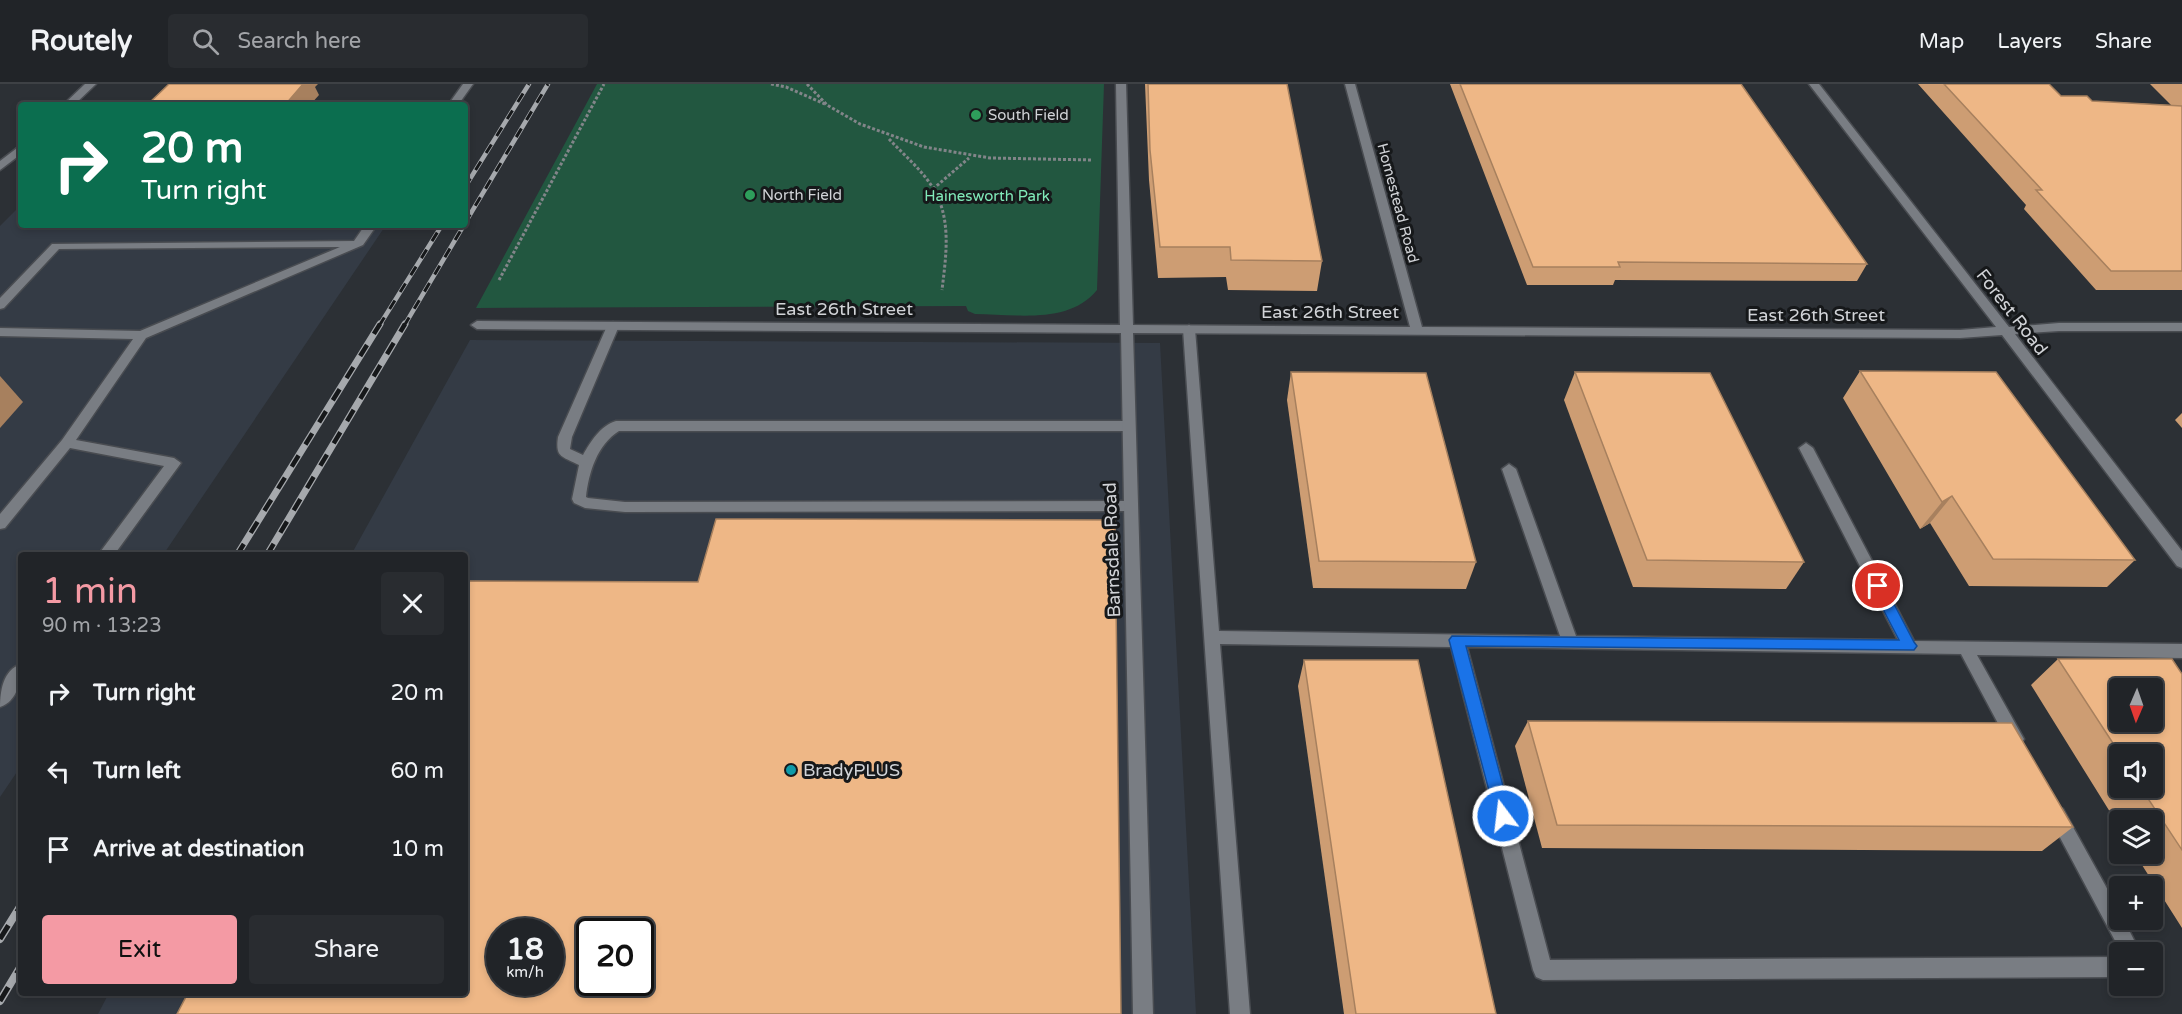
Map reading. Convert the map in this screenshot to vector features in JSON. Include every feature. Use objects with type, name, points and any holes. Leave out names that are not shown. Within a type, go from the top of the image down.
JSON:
[{"type":"street","points":[[71,102],[91,84]]},
{"type":"street","points":[[455,102],[468,84]]},
{"type":"street","name":"Barnsdale Road","points":[[1121,84],[1143,1014]]},
{"type":"street","name":"Homestead Road","points":[[1350,84],[1417,331]]},
{"type":"street","name":"Forest Road","points":[[1814,84],[1984,305],[2007,331],[2182,562]]},
{"type":"street","points":[[0,167],[18,151]]},
{"type":"street","points":[[0,333],[142,334],[359,243],[369,228]]},
{"type":"street","points":[[0,305],[56,246],[359,243]]},
{"type":"street","name":"East 26th Street","points":[[477,325],[1960,334],[2059,327],[2182,327]]},
{"type":"street","points":[[588,464],[563,450],[565,437],[613,326]]},
{"type":"street","points":[[1189,329],[1240,1014]]},
{"type":"street","points":[[0,524],[67,443],[142,334]]},
{"type":"street","points":[[1128,426],[616,426],[605,431],[597,442],[580,489],[579,499],[585,503],[625,507],[1130,506]]},
{"type":"street","points":[[67,443],[174,463],[108,552]]},
{"type":"street","points":[[1806,448],[1909,646]]},
{"type":"street","points":[[1509,469],[1569,642]]},
{"type":"street","points":[[1212,637],[2182,651]]},
{"type":"street","points":[[1457,640],[1543,970],[2109,968]]},
{"type":"street","points":[[1965,647],[2023,752]]},
{"type":"street","points":[[0,700],[18,675]]},
{"type":"street","points":[[2051,805],[2126,942]]},
{"type":"path","points":[[500,280],[604,84]]},
{"type":"path","points":[[771,84],[786,87],[828,106],[889,139],[970,157],[1007,160],[1096,160]]},
{"type":"path","points":[[807,84],[828,106]]},
{"type":"path","points":[[889,139],[933,189],[944,214],[947,250],[942,290]]},
{"type":"path","points":[[933,189],[970,157]]},
{"type":"shaded area","points":[[18,208],[18,228],[384,228],[165,552],[18,552],[18,770],[0,797],[0,226]]},
{"type":"shaded area","points":[[470,340],[1160,343],[1196,1014],[98,1014],[107,996],[468,996],[468,552],[353,552]]},
{"type":"green space","name":"Hainesworth Park","points":[[597,84],[1104,84],[1097,290],[1072,309],[1023,316],[975,314],[968,311],[966,306],[476,308]]},
{"type":"building","points":[[169,84],[303,84],[288,102],[150,102]]},
{"type":"building","points":[[1148,84],[1287,84],[1322,261],[1231,260],[1230,247],[1160,247],[1150,150]]},
{"type":"building","points":[[1460,84],[1741,84],[1867,264],[1618,262],[1620,267],[1533,267]]},
{"type":"building","points":[[1944,84],[2049,84],[2061,96],[2087,96],[2092,101],[2182,106],[2182,271],[2111,271],[2036,190],[2042,190]]},
{"type":"building","points":[[1860,371],[1996,372],[2135,560],[1993,559],[1952,496],[1942,502]]},
{"type":"building","points":[[1291,372],[1426,373],[1476,562],[1319,561]]},
{"type":"building","points":[[1575,372],[1710,373],[1804,562],[1647,560]]},
{"type":"building","name":"BradyPLUS","points":[[716,519],[1115,520],[1121,1014],[177,1014],[186,996],[468,996],[468,581],[698,582]]},
{"type":"building","points":[[2058,659],[2172,659],[2182,674],[2182,850],[2163,821],[2163,810],[2156,810],[2148,798],[2163,798],[2163,744],[2113,744]]},
{"type":"building","points":[[1304,660],[1418,660],[1496,1014],[1356,1014]]},
{"type":"building","points":[[1528,721],[2012,723],[2073,827],[1557,825]]},
{"type":"railway","points":[[468,182],[529,84]]},
{"type":"railway","points":[[468,218],[548,84]]},
{"type":"railway","points":[[379,326],[440,228]]},
{"type":"railway","points":[[404,326],[462,228]]},
{"type":"railway","points":[[239,552],[380,324]]},
{"type":"railway","points":[[269,552],[405,324]]},
{"type":"railway","points":[[0,939],[18,910]]},
{"type":"railway","points":[[0,1001],[18,971]]},
{"type":"place","name":"South Field","points":[[976,115]]},
{"type":"place","name":"North Field","points":[[750,195]]},
{"type":"place","name":"BradyPLUS","points":[[791,770]]},
{"type":"route","points":[[1503,816],[1457,640],[1909,646],[1878,586]]}]
